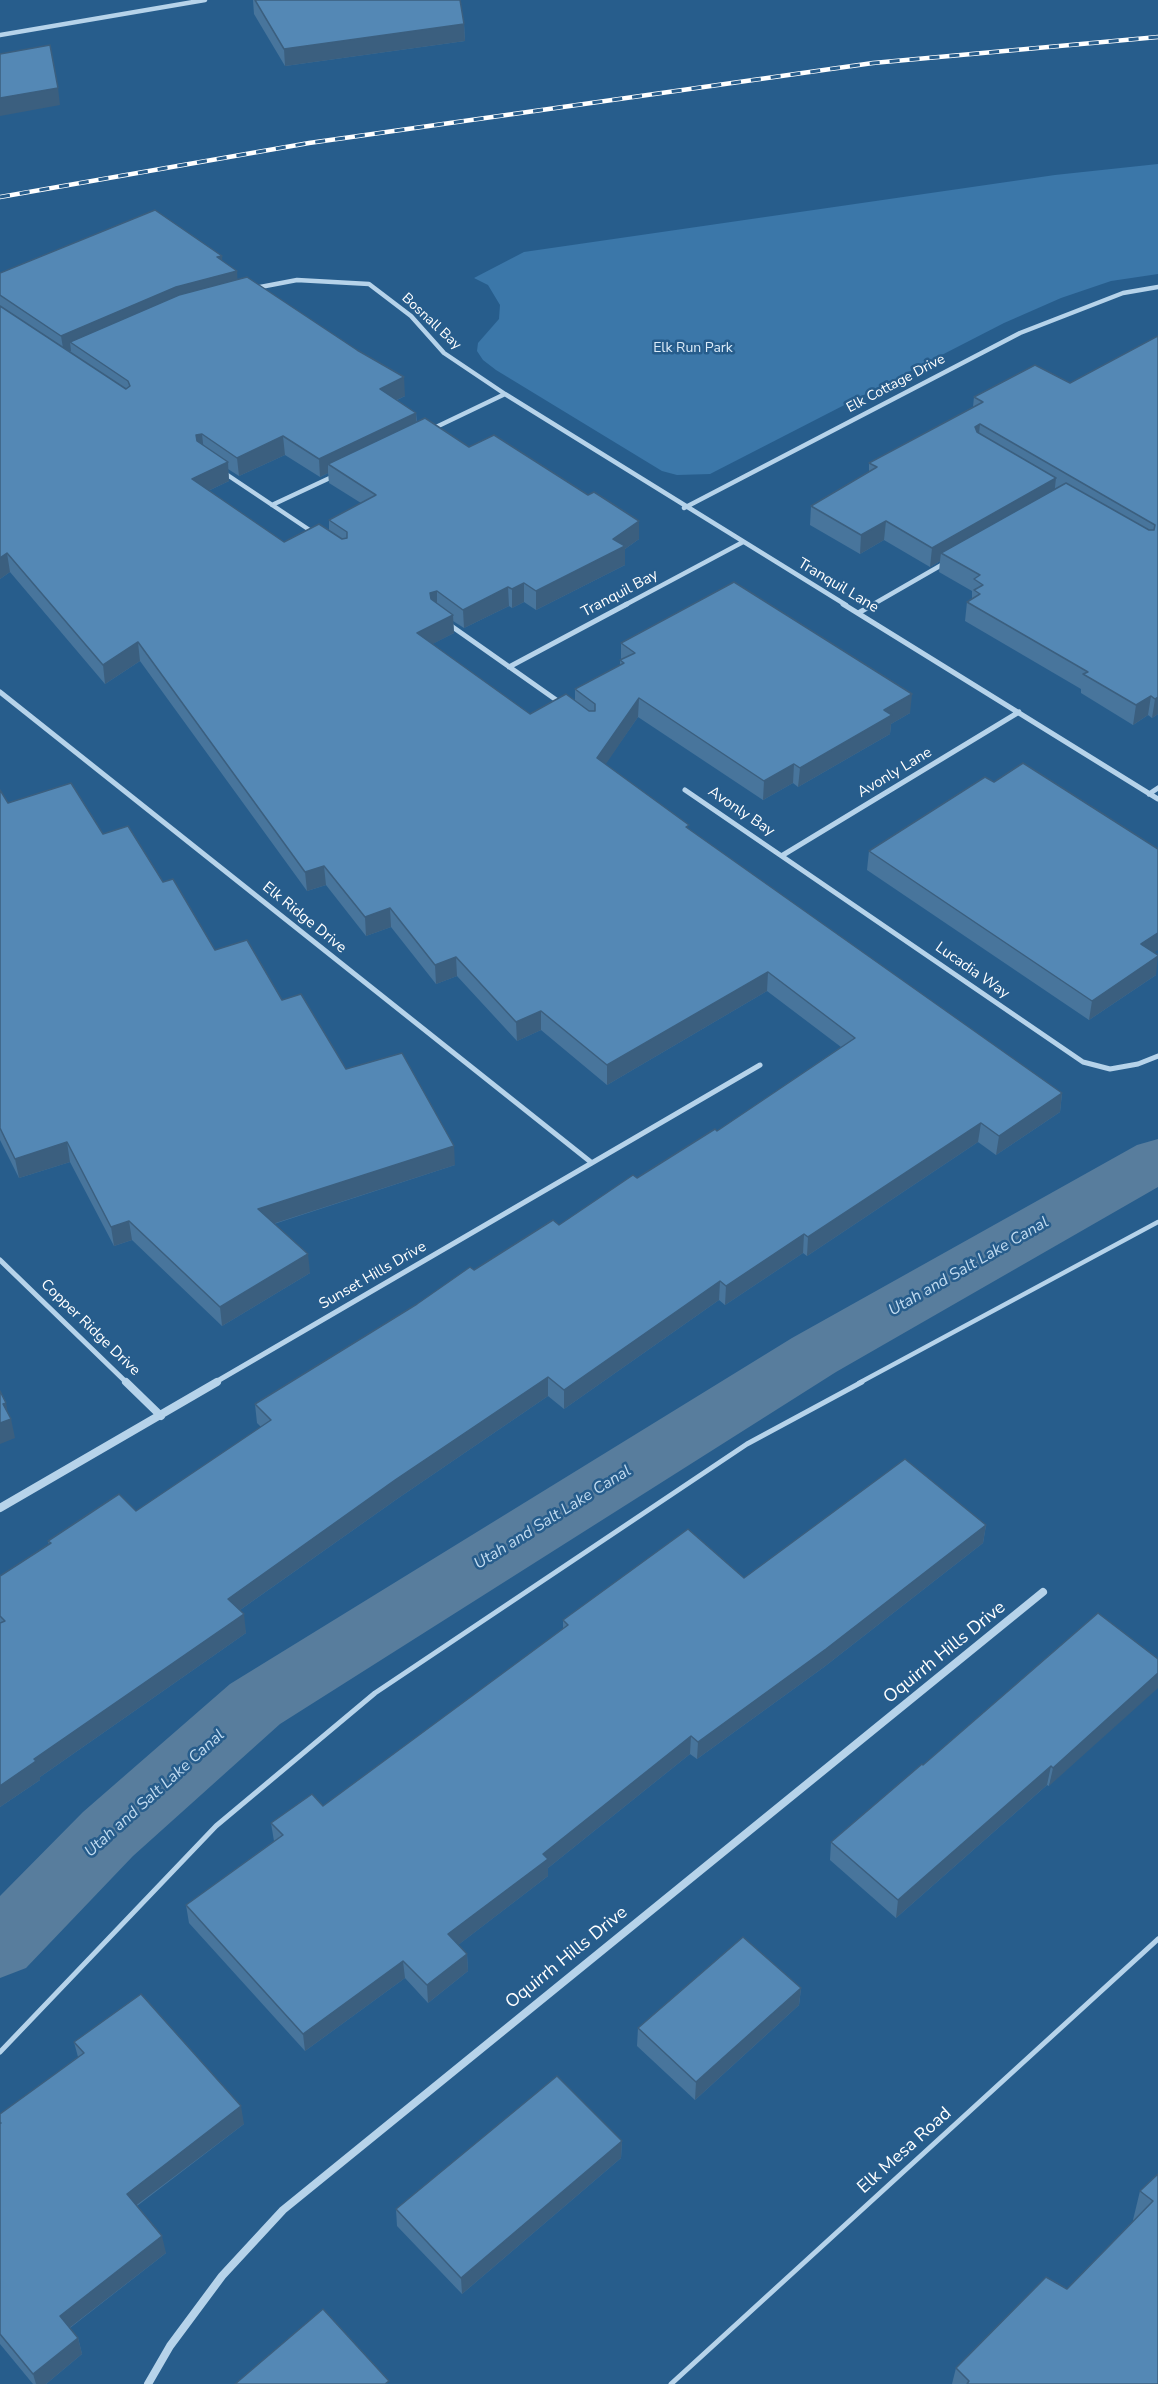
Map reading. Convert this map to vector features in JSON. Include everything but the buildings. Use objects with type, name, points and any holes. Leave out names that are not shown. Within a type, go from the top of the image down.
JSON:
[{"type":"street","points":[[0,34],[204,0]]},
{"type":"street","name":"Bosnall Bay","points":[[250,290],[297,280],[369,284],[411,316],[444,353],[505,394]]},
{"type":"street","name":"Elk Cottage Drive","points":[[684,508],[1020,333],[1123,293],[1158,287]]},
{"type":"street","points":[[428,431],[505,394]]},
{"type":"street","name":"Tranquil Lane","points":[[505,394],[684,508],[860,612],[1158,799]]},
{"type":"street","points":[[218,468],[318,536]]},
{"type":"street","points":[[272,505],[345,470]]},
{"type":"street","name":"Tranquil Bay","points":[[509,667],[743,542]]},
{"type":"street","points":[[860,612],[948,562]]},
{"type":"street","points":[[444,621],[564,706]]},
{"type":"street","name":"Elk Ridge Drive","points":[[0,692],[592,1163]]},
{"type":"street","name":"Avonly Lane","points":[[783,855],[1019,712]]},
{"type":"street","points":[[1149,794],[1158,788]]},
{"type":"street","name":"Avonly Bay","points":[[685,789],[783,855]]},
{"type":"street","name":"Lucadia Way","points":[[783,855],[1083,1062],[1110,1069],[1138,1064],[1158,1056]]},
{"type":"street","name":"Sunset Hills Drive","points":[[0,1508],[760,1065]]},
{"type":"street","name":"Copper Ridge Drive","points":[[0,1260],[161,1416]]},
{"type":"street","name":"Oquirrh Hills Drive","points":[[148,2384],[170,2346],[222,2276],[283,2210],[1043,1592]]},
{"type":"lane","points":[[0,2052],[216,1826],[375,1693],[747,1444],[1158,1222]]},
{"type":"lane","name":"Elk Mesa Road","points":[[671,2384],[1158,1940]]},
{"type":"green space","name":"Elk Run Park","points":[[1158,164],[1158,274],[1111,281],[1061,298],[1004,323],[710,474],[677,475],[662,471],[496,370],[483,360],[477,351],[478,343],[499,319],[500,305],[488,285],[474,278],[524,252],[1055,175]]},
{"type":"waterway","name":"Utah and Salt Lake Canal","points":[[0,1945],[108,1834],[255,1704],[814,1355],[1158,1160]]},
{"type":"railway","points":[[0,197],[309,143],[873,63],[1158,37]]}]
